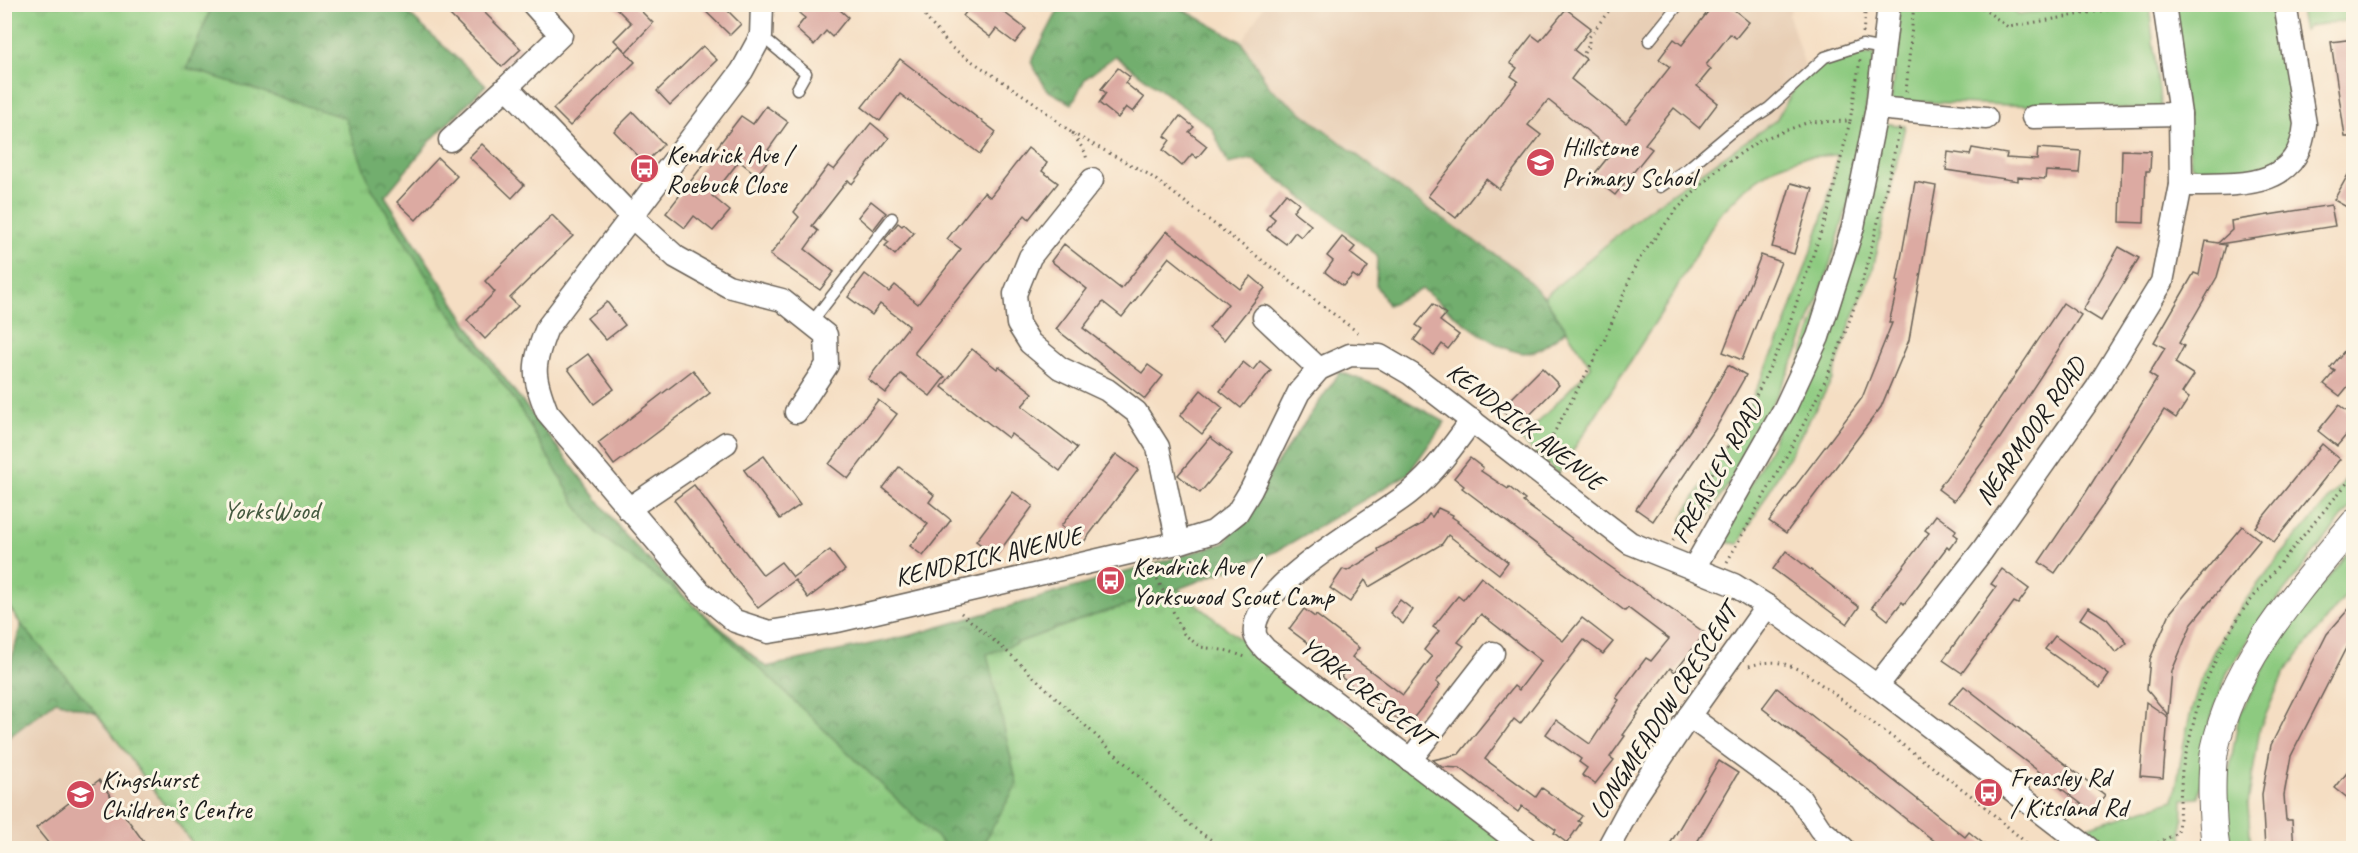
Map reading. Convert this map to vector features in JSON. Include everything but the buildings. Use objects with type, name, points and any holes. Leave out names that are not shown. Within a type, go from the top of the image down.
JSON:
[{"type":"street","points":[[450,140],[561,35],[533,4]]},
{"type":"street","name":"KENDRICK AVENUE","points":[[762,4],[761,36],[742,71],[547,328],[536,356],[535,383],[547,411],[699,591],[735,621],[770,632],[837,621],[1178,543],[1214,532],[1237,513],[1251,490],[1299,392],[1319,369],[1350,355],[1380,356],[1411,374],[1630,543],[1694,568]]},
{"type":"street","name":"FREASLEY ROAD","points":[[1889,4],[1877,108],[1854,226],[1818,338],[1785,408],[1694,568],[1734,585],[1767,606],[1877,686],[2078,846]]},
{"type":"street","name":"NEARMOOR ROAD","points":[[1877,686],[1982,552],[2097,388],[2162,282],[2181,185],[2180,114],[2164,4]]},
{"type":"street","points":[[2181,185],[2236,184],[2276,176],[2294,160],[2304,141],[2305,124],[2284,4]]},
{"type":"street","points":[[507,87],[632,217],[676,257],[728,286],[782,300],[826,335],[827,365],[796,412]]},
{"type":"street","points":[[1877,108],[1986,118]]},
{"type":"street","points":[[2033,117],[2180,114]]},
{"type":"street","points":[[1092,180],[1029,257],[1015,294],[1018,324],[1030,343],[1060,368],[1107,390],[1136,412],[1158,447],[1178,543]]},
{"type":"street","points":[[1264,317],[1319,369]]},
{"type":"street","name":"YORK CRESCENT","points":[[1472,420],[1451,449],[1410,492],[1315,556],[1286,582],[1260,612],[1254,631],[1256,639],[1265,649],[1526,849]]},
{"type":"street","points":[[628,509],[726,442]]},
{"type":"street","points":[[2216,849],[2213,821],[2215,750],[2235,693],[2260,642],[2354,523]]},
{"type":"street","name":"LONGMEADOW CRESCENT","points":[[1608,849],[1636,796],[1767,606]]},
{"type":"street","points":[[1410,760],[1493,653]]},
{"type":"street","points":[[1689,716],[1799,797],[1820,829],[1843,849]]},
{"type":"lane","points":[[1649,41],[1679,4]]},
{"type":"lane","points":[[761,36],[806,73],[797,89]]},
{"type":"lane","points":[[1660,188],[1687,170],[1730,133],[1769,108],[1825,57],[1862,45],[1885,49]]},
{"type":"lane","points":[[811,323],[892,218]]},
{"type":"path","points":[[396,4],[402,9],[404,4]]},
{"type":"path","points":[[416,9],[419,4]]},
{"type":"path","points":[[925,4],[926,18],[952,48],[1032,101],[1072,133],[1148,174],[1361,334]]},
{"type":"path","points":[[1584,53],[1589,45],[1589,37],[1614,4]]},
{"type":"path","points":[[1977,4],[2008,27],[2140,4]]},
{"type":"path","points":[[1534,468],[1605,339],[1637,262],[1675,211],[1718,169],[1760,140],[1809,122],[1850,121],[1828,212],[1785,336],[1748,412],[1683,527],[1663,556]]},
{"type":"path","points":[[1072,133],[1085,152],[1092,180]]},
{"type":"path","points":[[1144,550],[1184,634],[1200,647],[1229,651],[1254,661],[1265,649]]},
{"type":"path","points":[[942,596],[1011,655],[1191,826],[1223,849]]},
{"type":"path","points":[[1748,666],[1766,661],[1787,663],[1807,674],[1977,800],[2032,849]]},
{"type":"shaded area","name":"Hillstone Primary School","points":[[1794,4],[1789,15],[1806,69],[1776,119],[1645,212],[1544,297],[1518,270],[1422,205],[1269,88],[1242,42],[1264,5]]},
{"type":"shaded area","name":"Kingshurst Children’s Centre","points":[[56,701],[97,713],[196,848],[5,848],[5,739]]},
{"type":"green space","name":"YorksWood","points":[[4,5],[212,5],[187,68],[345,118],[371,187],[445,306],[516,402],[578,508],[598,534],[687,599],[948,848],[196,848],[97,713],[21,624],[5,601]]},
{"type":"green space","name":"YorksWood","points":[[212,5],[399,5],[486,85],[433,138],[385,196],[493,363],[624,534],[687,599],[766,667],[912,635],[1225,543],[1340,372],[1383,388],[1445,422],[1408,474],[1277,551],[1178,589],[1083,619],[988,654],[1017,784],[981,848],[196,848],[97,713],[56,701],[5,740],[5,684],[21,624],[4,601],[187,68]]},
{"type":"green space","points":[[1061,5],[1175,5],[1242,42],[1270,88],[1422,205],[1518,270],[1544,297],[1567,330],[1536,351],[1523,353],[1493,342],[1460,320],[1422,289],[1388,305],[1376,286],[1377,255],[1252,159],[1228,164],[1212,128],[1115,56],[1085,79],[1072,104],[1047,90],[1031,62]]},
{"type":"green space","points":[[1899,5],[2002,5],[2018,14],[2089,5],[2149,5],[2161,110],[1920,102],[1891,104]]},
{"type":"green space","points":[[2173,5],[2274,5],[2298,132],[2286,158],[2270,171],[2210,180],[2191,165]]},
{"type":"green space","points":[[2299,5],[2353,5],[2353,20],[2309,26],[2304,31]]},
{"type":"green space","points":[[1865,54],[1875,54],[1852,192],[1826,277],[1798,352],[1748,454],[1699,530],[1682,519],[1746,411],[1782,334],[1825,211],[1838,155],[1803,157],[1774,168],[1747,187],[1718,216],[1670,299],[1558,474],[1521,440],[1591,367],[1544,297],[1645,212],[1776,120],[1806,69]]},
{"type":"green space","points":[[1882,123],[1905,126],[1873,269],[1851,323],[1832,380],[1739,544],[1722,542],[1725,532],[1772,444]]},
{"type":"green space","points":[[2353,470],[2353,504],[2256,627],[2227,673],[2210,722],[2199,798],[2183,799],[2182,848],[2114,848],[2087,827],[2174,800],[2186,730],[2195,696],[2221,638],[2274,563]]},
{"type":"green space","points":[[2353,546],[2353,586],[2284,673],[2260,728],[2248,805],[2251,848],[2230,848],[2225,794],[2239,716],[2281,636]]},
{"type":"green space","points":[[1178,589],[1272,665],[1515,848],[981,848],[1017,784],[987,654],[1083,619]]},
{"type":"place","name":"Hillstone Primary School","points":[[1541,162]]},
{"type":"place","name":"Kendrick Ave / Roebuck Close","points":[[645,169]]},
{"type":"place","name":"Kendrick Ave / Yorkswood Scout Camp","points":[[1111,581]]},
{"type":"place","name":"Freasley Rd / Kitsland Rd","points":[[1989,792]]},
{"type":"place","name":"Kingshurst Children’s Centre","points":[[80,794]]}]
